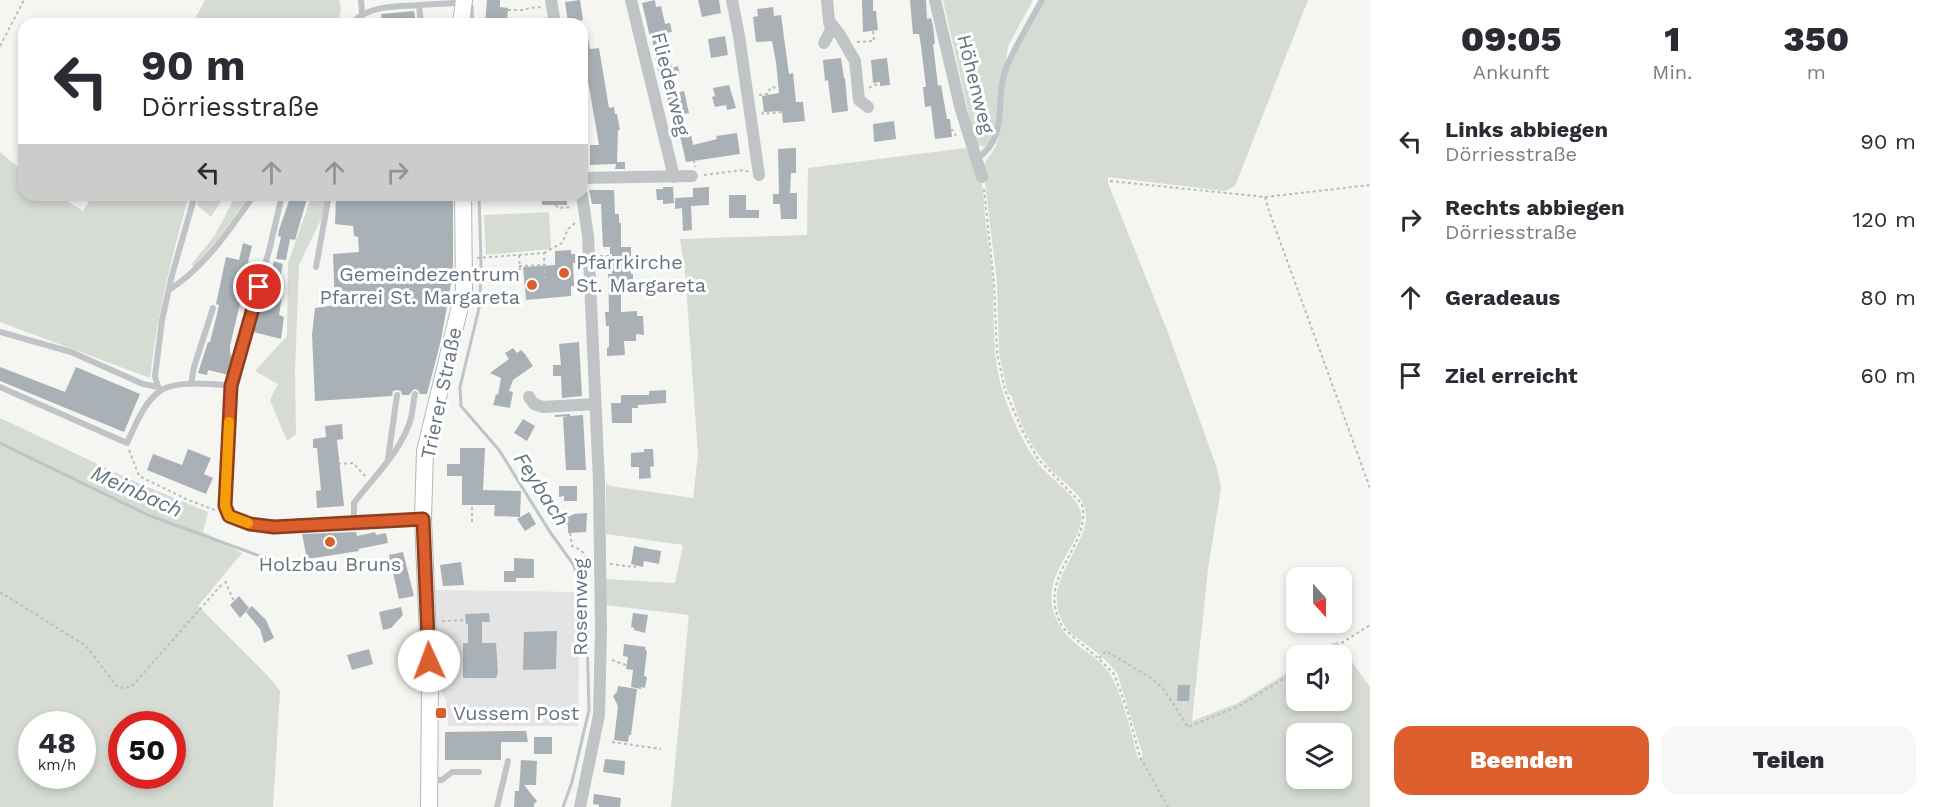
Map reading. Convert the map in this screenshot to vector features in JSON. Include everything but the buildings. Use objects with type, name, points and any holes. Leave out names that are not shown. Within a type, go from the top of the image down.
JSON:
[{"type":"main road","points":[[459,2],[460,18]]},
{"type":"main road","name":"Trierer Straße","points":[[429,807],[430,683],[423,519],[426,451],[464,290],[463,201]]},
{"type":"street","name":"Fliederweg","points":[[631,0],[674,177]]},
{"type":"street","points":[[732,0],[759,175]]},
{"type":"street","points":[[824,43],[831,30],[827,0]]},
{"type":"street","name":"Höhenweg","points":[[935,0],[961,110],[982,177]]},
{"type":"street","points":[[546,4],[552,18]]},
{"type":"street","points":[[829,21],[855,61],[859,100],[868,108]]},
{"type":"street","points":[[588,178],[692,176]]},
{"type":"street","name":"Rosenweg","points":[[580,201],[588,236],[604,564],[600,715],[580,807]]},
{"type":"street","points":[[231,386],[225,506],[229,516],[250,524],[274,527],[423,519]]},
{"type":"street","points":[[529,397],[534,404],[543,407],[595,404]]},
{"type":"lane","points":[[361,0],[362,13]]},
{"type":"lane","points":[[977,158],[987,152],[997,135],[1003,79],[1007,66],[1042,0]]},
{"type":"lane","points":[[357,18],[362,13],[381,8],[459,2]]},
{"type":"lane","points":[[419,5],[420,18]]},
{"type":"lane","points":[[160,388],[155,376],[162,320],[193,201]]},
{"type":"lane","points":[[169,290],[197,268],[250,201]]},
{"type":"lane","points":[[0,332],[71,352],[143,384],[160,388],[203,383],[231,386],[281,201]]},
{"type":"lane","points":[[316,267],[328,201]]},
{"type":"lane","points":[[191,384],[194,367],[213,308]]},
{"type":"lane","points":[[0,387],[127,443],[148,404],[160,388]]},
{"type":"lane","points":[[354,523],[354,503],[387,463],[402,440],[411,418],[415,394]]},
{"type":"lane","points":[[387,463],[397,395]]},
{"type":"lane","points":[[497,807],[508,760]]},
{"type":"lane","points":[[430,780],[442,780],[452,772],[479,772]]},
{"type":"path","points":[[0,46],[24,0]]},
{"type":"path","points":[[508,10],[524,10],[546,4]]},
{"type":"path","points":[[851,43],[874,41],[873,30]]},
{"type":"path","points":[[870,87],[880,84]]},
{"type":"path","points":[[759,95],[768,94],[770,88],[778,87]]},
{"type":"path","points":[[762,112],[763,114],[782,112]]},
{"type":"path","points":[[951,130],[957,138]]},
{"type":"path","points":[[692,176],[743,170]]},
{"type":"path","points":[[982,177],[994,283],[997,353],[1005,390],[1022,430],[1038,459],[1082,504],[1084,513],[1082,527],[1057,578],[1055,606],[1063,628],[1114,674],[1127,709],[1140,757],[1168,807]]},
{"type":"path","points":[[1110,181],[1265,197],[1370,185]]},
{"type":"path","points":[[1265,197],[1370,488]]},
{"type":"path","points":[[556,205],[558,208],[580,201]]},
{"type":"path","points":[[475,258],[544,253],[562,243],[572,224]]},
{"type":"path","points":[[544,253],[545,279]]},
{"type":"path","points":[[519,254],[519,268],[544,265]]},
{"type":"path","points":[[594,256],[612,256]]},
{"type":"path","points":[[127,443],[139,476],[186,499],[229,516]]},
{"type":"path","points":[[338,464],[353,463],[370,481]]},
{"type":"path","points":[[472,505],[472,522]]},
{"type":"path","points":[[570,533],[572,546],[581,550],[592,566],[604,564],[635,567],[635,565]]},
{"type":"path","points":[[0,592],[86,646],[116,685],[124,689],[134,684],[224,582],[234,601]]},
{"type":"path","points":[[434,621],[466,620]]},
{"type":"path","points":[[1338,645],[1370,625]]},
{"type":"path","points":[[1098,658],[1106,651],[1151,678],[1163,688],[1188,727],[1241,705],[1286,677]]},
{"type":"path","points":[[610,657],[615,663],[626,665]]},
{"type":"path","points":[[612,742],[661,749]]},
{"type":"shaded area","points":[[205,0],[339,0],[341,8],[340,18],[195,18]]},
{"type":"shaded area","points":[[943,0],[1033,0],[1008,46],[995,135],[984,147],[976,145]]},
{"type":"shaded area","points":[[1044,0],[1308,0],[1235,186],[1225,191],[1108,177],[1108,183],[1167,330],[1217,468],[1221,488],[1208,569],[1192,721],[1238,703],[1286,673],[1286,711],[1352,711],[1352,662],[1370,687],[1370,807],[671,807],[689,615],[605,605],[606,579],[675,583],[683,545],[606,534],[606,483],[610,486],[693,498],[698,455],[685,271],[680,239],[807,235],[808,168],[966,148],[980,177],[982,187],[992,277],[995,353],[1003,393],[1026,446],[1042,468],[1079,506],[1081,513],[1081,524],[1077,535],[1054,582],[1051,596],[1053,610],[1063,631],[1102,665],[1114,681],[1130,726],[1138,759],[1143,756],[1117,673],[1108,662],[1072,634],[1063,623],[1057,606],[1058,590],[1062,575],[1083,533],[1086,519],[1084,505],[1075,492],[1046,464],[1028,437],[1007,389],[999,353],[997,282],[983,166],[996,146],[999,135],[1005,79]]},
{"type":"shaded area","points":[[0,152],[18,167],[18,201],[67,201],[83,211],[89,201],[187,201],[166,285],[150,378],[0,322]]},
{"type":"shaded area","points":[[198,201],[221,201],[211,217],[197,205]]},
{"type":"shaded area","points":[[233,201],[246,201],[194,268],[192,264],[215,235]]},
{"type":"shaded area","points":[[310,201],[327,201],[326,209],[299,265],[295,373],[296,434],[287,441],[270,400],[278,384],[255,371],[287,336],[288,263]]},
{"type":"shaded area","points":[[549,212],[551,249],[486,255],[484,215]]},
{"type":"shaded area","points":[[0,418],[138,483],[208,512],[203,532],[242,553],[198,606],[280,691],[273,807],[0,807]]},
{"type":"shaded area","points":[[434,590],[576,592],[579,658],[578,726],[448,726],[446,700],[439,688]]},
{"type":"waterway","name":"Feybach","points":[[472,6],[473,18]]},
{"type":"waterway","name":"Feybach","points":[[479,201],[480,304],[460,387],[461,406],[499,450],[550,532],[573,564],[586,596],[589,710],[572,782],[563,807]]},
{"type":"waterway","name":"Meinbach","points":[[0,443],[148,515],[265,558]]},
{"type":"slow traffic","points":[[229,422],[225,506],[229,516],[248,523]]},
{"type":"place","name":"Pfarrkirche St. Margareta","points":[[564,273]]},
{"type":"place","name":"Gemeindezentrum Pfarrei St. Margareta","points":[[532,285]]},
{"type":"place","name":"Holzbau Bruns","points":[[330,542]]},
{"type":"place","name":"Vussem Post","points":[[441,713]]},
{"type":"route","points":[[259,287],[231,386],[225,506],[229,516],[250,524],[274,527],[423,519],[429,661]]}]
